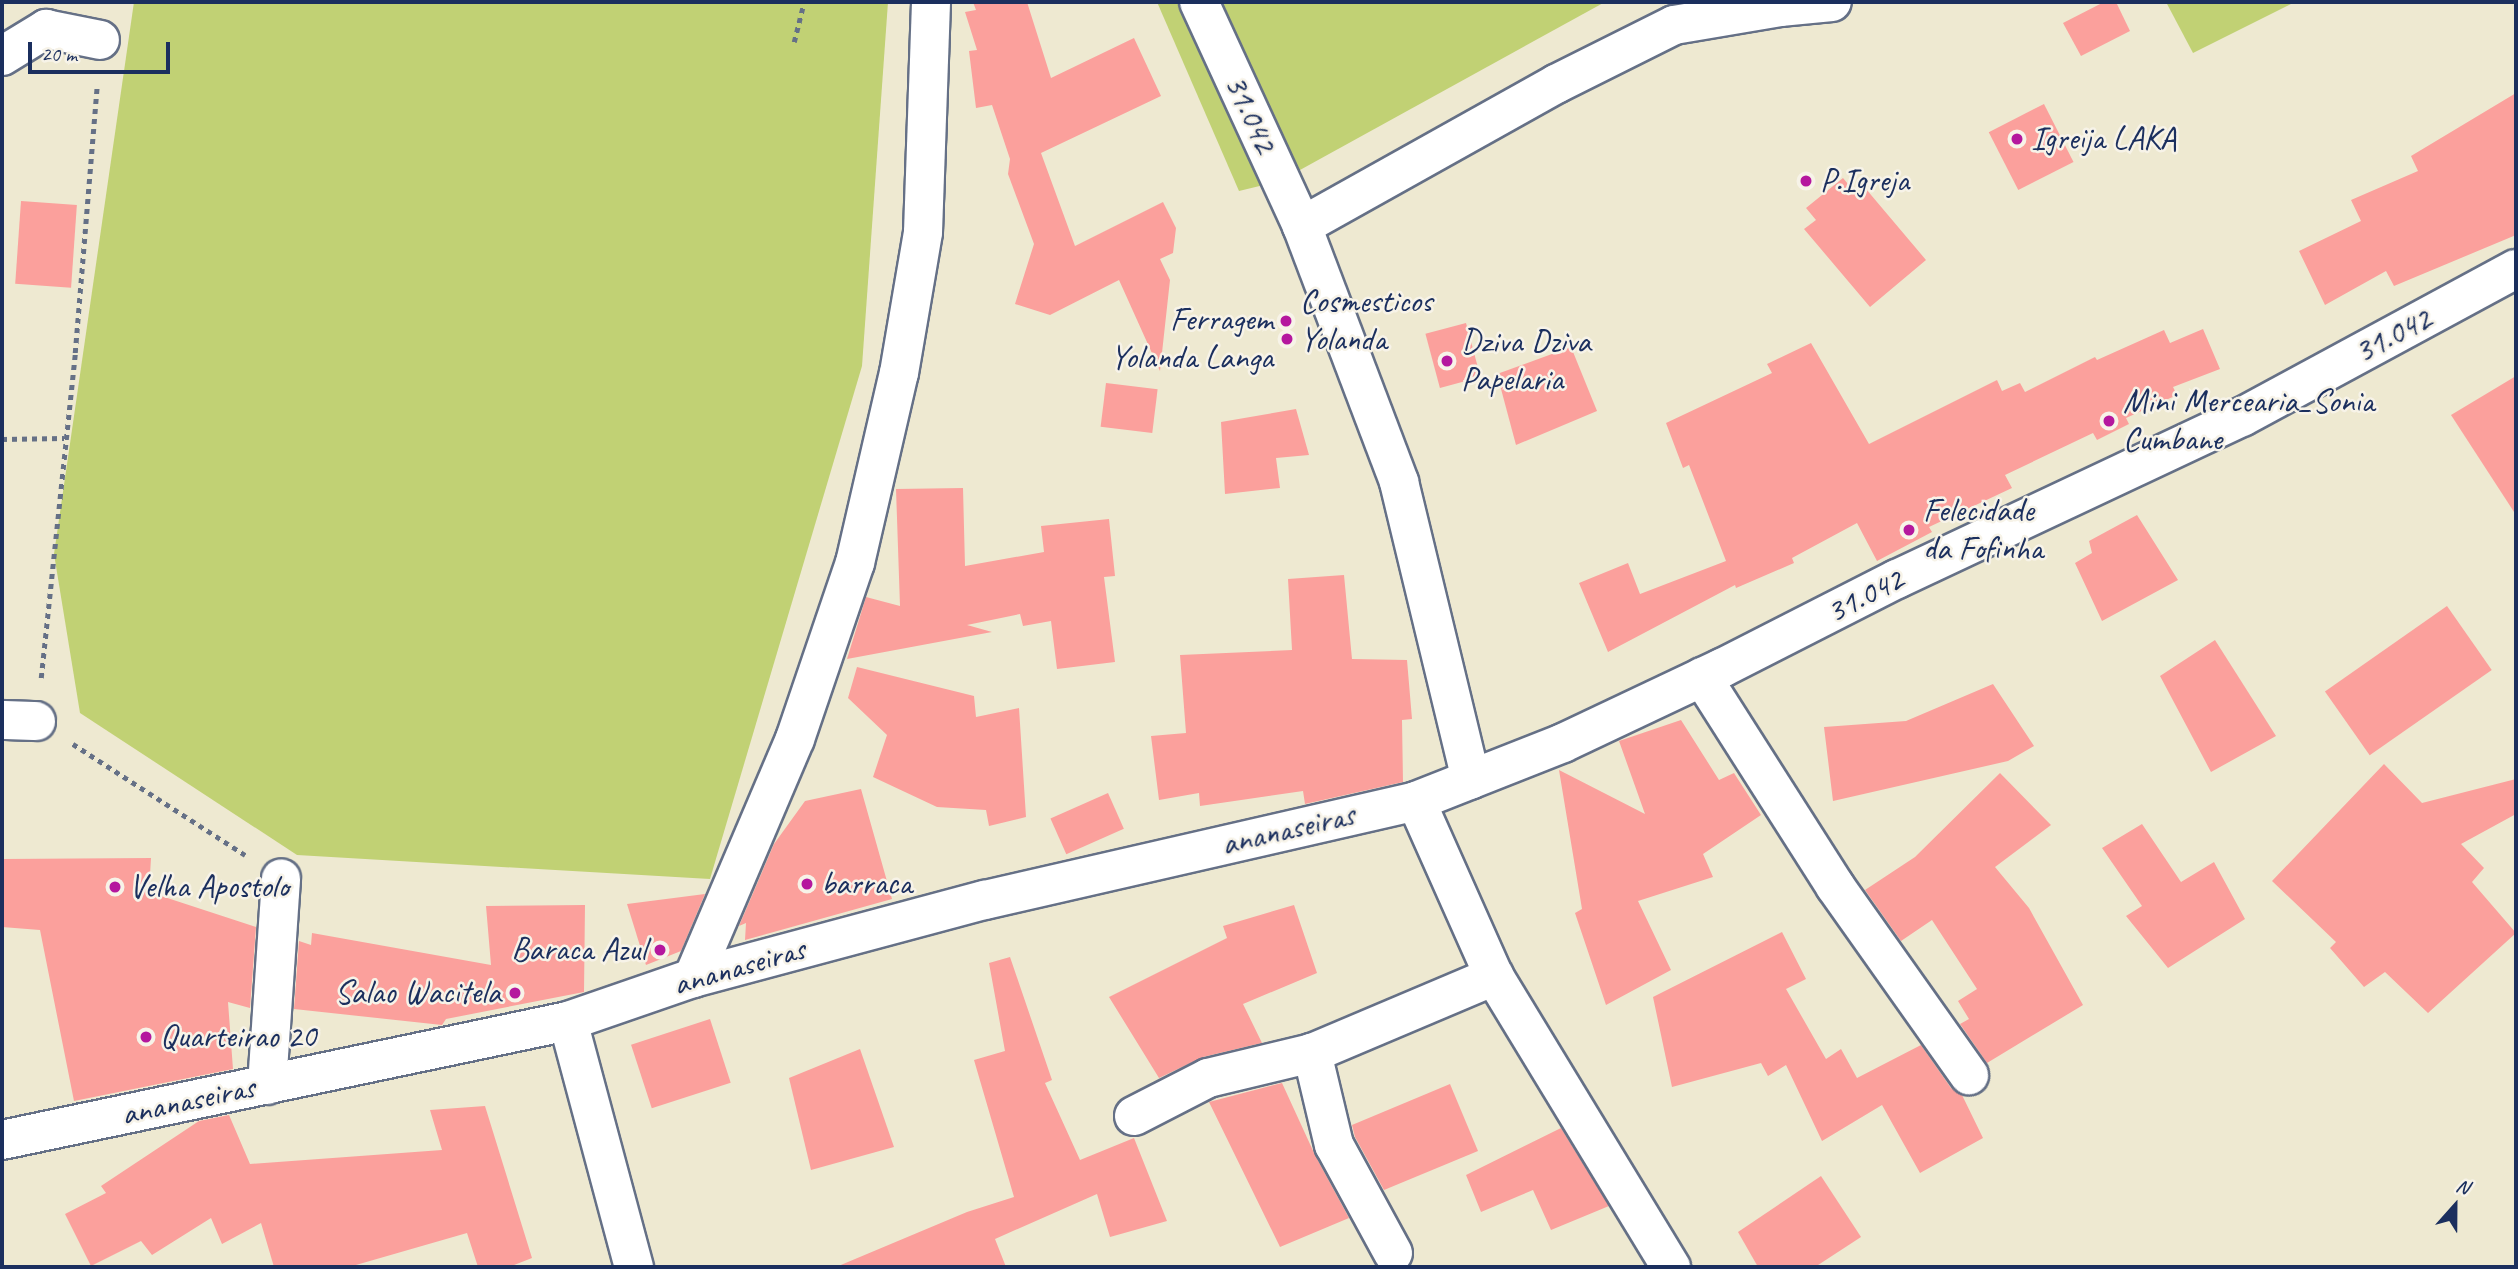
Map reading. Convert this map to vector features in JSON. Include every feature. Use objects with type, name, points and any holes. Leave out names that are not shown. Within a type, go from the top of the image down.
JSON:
[{"type":"street","points":[[693,978],[795,739],[855,563],[899,373],[923,232],[931,2]]},
{"type":"street","name":"31.042","points":[[1199,2],[1302,226],[1399,482],[1471,779],[1563,743],[1897,579],[2242,417],[2516,270]]},
{"type":"street","points":[[1302,226],[1556,84],[1674,25],[1780,7],[1832,2]]},
{"type":"street","points":[[2,56],[46,29],[100,40]]},
{"type":"street","points":[[1702,677],[1835,886],[1969,1074]]},
{"type":"street","name":"ananaseiras","points":[[2,1140],[568,1021],[693,978],[985,900],[1416,801],[1471,779]]},
{"type":"street","points":[[1416,801],[1494,976],[1671,1267]]},
{"type":"street","points":[[267,1085],[281,878]]},
{"type":"street","points":[[1134,1116],[1208,1078],[1312,1053],[1494,976]]},
{"type":"street","points":[[568,1021],[634,1267]]},
{"type":"street","points":[[1312,1053],[1334,1144],[1393,1254]]},
{"type":"path","points":[[794,42],[804,2]]},
{"type":"path","points":[[100,40],[75,353],[19,721],[281,878]]},
{"type":"path","points":[[2,439],[64,438]]},
{"type":"green space","points":[[134,2],[888,2],[862,366],[710,879],[297,855],[80,713],[54,554]]},
{"type":"green space","points":[[1157,2],[1605,2],[1280,181],[1239,191]]},
{"type":"green space","points":[[2166,2],[2295,2],[2193,53]]},
{"type":"building","points":[[973,2],[1027,2],[1051,78],[1134,38],[1161,96],[1041,153],[1075,246],[1163,202],[1176,228],[1173,253],[1160,259],[1170,280],[1160,371],[1119,280],[1050,315],[1015,304],[1034,244],[1008,174],[1010,159],[992,105],[976,108],[969,51],[977,50],[965,12],[976,10]]},
{"type":"building","points":[[2104,2],[2116,2],[2130,31],[2081,56],[2063,23]]},
{"type":"building","points":[[2516,93],[2516,235],[2394,286],[2386,271],[2325,305],[2299,251],[2361,221],[2351,200],[2418,171],[2411,156]]},
{"type":"building","points":[[2044,104],[2074,162],[2018,190],[1989,132]]},
{"type":"building","points":[[1843,178],[1858,196],[1866,189],[1926,260],[1870,307],[1804,229],[1816,220],[1806,208]]},
{"type":"building","points":[[21,201],[77,205],[71,288],[15,284]]},
{"type":"building","points":[[1466,323],[1480,377],[1440,388],[1425,334]]},
{"type":"building","points":[[2203,329],[2220,369],[2173,387],[2177,395],[2126,418],[2129,424],[2097,440],[2093,433],[2005,475],[2012,488],[1929,527],[1932,532],[1877,561],[1857,523],[1792,558],[1794,563],[1736,588],[1735,585],[1608,652],[1579,583],[1628,563],[1640,594],[1726,561],[1689,465],[1683,468],[1666,423],[1772,373],[1767,364],[1811,343],[1869,444],[1997,380],[2002,391],[2020,383],[2025,392],[2095,357],[2097,360],[2164,330],[2170,343]]},
{"type":"building","points":[[1571,347],[1597,411],[1516,445],[1497,374]]},
{"type":"building","points":[[2516,376],[2516,515],[2451,415]]},
{"type":"building","points":[[1106,383],[1158,389],[1152,433],[1101,427]]},
{"type":"building","points":[[1296,409],[1309,455],[1276,458],[1280,488],[1225,494],[1221,422]]},
{"type":"building","points":[[963,488],[965,566],[1044,552],[1041,526],[1109,519],[1115,576],[1104,577],[1115,662],[1057,669],[1051,621],[1023,626],[1020,614],[967,625],[992,632],[847,659],[866,597],[900,606],[896,489]]},
{"type":"building","points":[[2137,515],[2178,580],[2102,621],[2075,563],[2092,553],[2089,541]]},
{"type":"building","points":[[1344,575],[1352,659],[1407,660],[1412,719],[1402,720],[1403,782],[1305,804],[1303,791],[1200,806],[1199,793],[1159,800],[1151,736],[1186,733],[1180,655],[1292,650],[1288,579]]},
{"type":"building","points":[[2447,606],[2492,670],[2370,755],[2325,691]]},
{"type":"building","points":[[2215,640],[2276,736],[2211,772],[2160,676]]},
{"type":"building","points":[[857,667],[974,696],[976,717],[1019,708],[1026,817],[989,826],[986,810],[937,807],[873,777],[887,735],[848,698]]},
{"type":"building","points":[[1993,684],[2034,746],[2008,761],[1833,801],[1824,727],[1906,721]]},
{"type":"building","points":[[1681,720],[1719,780],[1734,773],[1761,815],[1703,854],[1713,877],[1638,901],[1671,970],[1606,1005],[1575,913],[1582,909],[1559,770],[1645,814],[1619,741]]},
{"type":"building","points":[[2384,764],[2422,803],[2516,779],[2516,814],[2461,844],[2484,868],[2472,882],[2516,933],[2428,1013],[2385,972],[2364,987],[2330,948],[2336,942],[2272,881]]},
{"type":"building","points":[[2000,773],[2051,825],[1995,867],[2029,908],[2083,1005],[1987,1063],[1960,1024],[1969,1019],[1958,1001],[1977,989],[1932,920],[1901,941],[1865,890],[1915,857]]},
{"type":"building","points":[[861,789],[892,899],[745,940],[746,923],[739,926],[774,844],[805,801]]},
{"type":"building","points":[[1108,793],[1124,829],[1066,854],[1050,819]]},
{"type":"building","points":[[2142,824],[2181,882],[2214,862],[2245,919],[2168,968],[2126,916],[2142,906],[2102,848]]},
{"type":"building","points":[[151,858],[149,892],[256,927],[250,1008],[228,1002],[233,1069],[74,1101],[40,930],[2,927],[2,859]]},
{"type":"building","points":[[705,894],[681,951],[646,965],[627,904]]},
{"type":"building","points":[[585,905],[584,992],[446,1019],[442,1025],[294,1009],[299,941],[311,945],[312,933],[491,965],[486,906]]},
{"type":"building","points":[[1294,905],[1317,973],[1243,1004],[1262,1043],[1203,1057],[1159,1078],[1109,997],[1227,938],[1223,926]]},
{"type":"building","points":[[1782,932],[1806,979],[1786,989],[1826,1059],[1841,1049],[1857,1078],[1921,1045],[1951,1088],[1962,1095],[1983,1138],[1920,1173],[1882,1105],[1822,1141],[1786,1065],[1768,1076],[1761,1063],[1672,1087],[1653,997]]},
{"type":"building","points":[[1010,957],[1052,1080],[1045,1083],[1080,1160],[1134,1138],[1167,1221],[1110,1237],[1097,1194],[995,1239],[1006,1267],[836,1267],[967,1212],[1014,1197],[974,1060],[1005,1051],[989,963]]},
{"type":"building","points":[[710,1019],[731,1083],[652,1108],[631,1045]]},
{"type":"building","points":[[860,1049],[894,1147],[811,1170],[789,1078]]},
{"type":"building","points":[[1282,1083],[1315,1155],[1349,1218],[1280,1247],[1209,1102]]},
{"type":"building","points":[[1450,1084],[1478,1151],[1384,1190],[1355,1137],[1352,1125]]},
{"type":"building","points":[[485,1106],[532,1258],[509,1267],[478,1267],[467,1233],[349,1267],[274,1267],[261,1223],[222,1244],[211,1218],[152,1255],[141,1241],[91,1266],[65,1214],[106,1193],[101,1186],[199,1121],[229,1115],[250,1164],[442,1150],[430,1110]]},
{"type":"building","points":[[1561,1128],[1609,1206],[1551,1230],[1533,1190],[1481,1212],[1466,1175]]},
{"type":"building","points":[[1821,1176],[1861,1237],[1815,1267],[1758,1267],[1738,1232]]},
{"type":"place","name":"Igreija LAKA","points":[[2017,139]]},
{"type":"place","name":"P.Igreja","points":[[1806,181]]},
{"type":"place","name":"Cosmesticos Yolanda","points":[[1286,321]]},
{"type":"place","name":"Ferragem Yolanda Langa","points":[[1287,339]]},
{"type":"place","name":"Dziva Dziva Papelaria","points":[[1447,361]]},
{"type":"place","name":"Mini Mercearia_Sonia Cumbane","points":[[2109,421]]},
{"type":"place","name":"Felecidade da Fofinha","points":[[1909,530]]},
{"type":"place","name":"barraca","points":[[807,884]]},
{"type":"place","name":"Velha Apostolo","points":[[115,887]]},
{"type":"place","name":"Baraca Azul","points":[[660,950]]},
{"type":"place","name":"Salao Wacitela","points":[[515,993]]},
{"type":"place","name":"Quarteirao 20","points":[[146,1037]]}]
